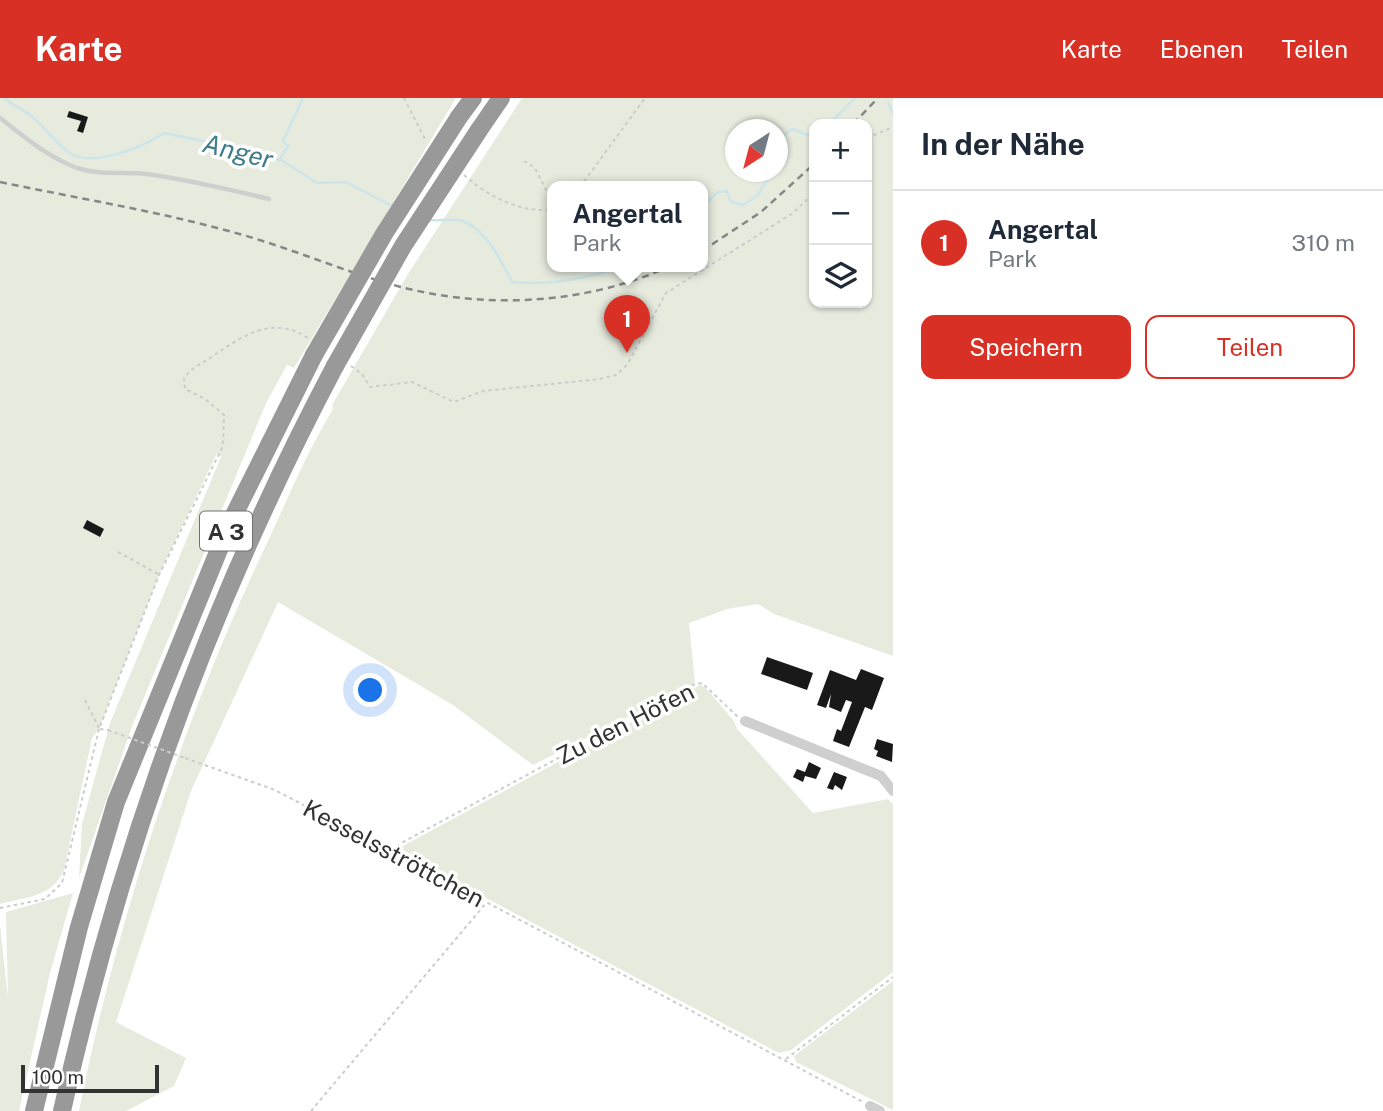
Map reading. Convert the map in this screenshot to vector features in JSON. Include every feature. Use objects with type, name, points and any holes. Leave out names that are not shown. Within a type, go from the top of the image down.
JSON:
[{"type":"highway","name":"A 3","points":[[34,1111],[79,927],[117,803],[200,590],[311,347],[473,98]]},
{"type":"highway","name":"A 3","points":[[62,1111],[86,1005],[145,804],[227,590],[287,459],[343,366],[404,246],[501,98]]},
{"type":"street","points":[[745,721],[881,776],[893,791]]},
{"type":"lane","points":[[0,118],[52,157],[78,168],[100,174],[142,174],[204,183],[269,200]]},
{"type":"path","points":[[584,181],[645,98]]},
{"type":"path","points":[[872,136],[893,127]]},
{"type":"path","points":[[524,161],[535,168],[547,192]]},
{"type":"path","points":[[708,267],[793,213],[809,199]]},
{"type":"path","points":[[343,366],[362,374],[370,387],[412,382],[454,402],[483,391],[600,379],[616,374],[627,365],[666,293],[700,272]]},
{"type":"path","points":[[0,908],[45,898],[62,883],[99,729],[159,575],[223,446],[224,415],[205,399],[185,389],[183,384],[188,373],[233,342],[266,327],[291,328],[311,347]]},
{"type":"path","points":[[118,552],[159,575]]},
{"type":"path","name":"Zu den Höfen","points":[[391,851],[693,685],[702,683],[711,689],[745,721]]},
{"type":"path","points":[[85,699],[99,729]]},
{"type":"path","name":"Kesselsströttchen","points":[[99,729],[275,790],[875,1109]]},
{"type":"path","points":[[311,1111],[487,902]]},
{"type":"path","points":[[785,1060],[893,977]]},
{"type":"shaded area","points":[[0,98],[456,98],[294,368],[287,365],[267,401],[133,724],[79,878],[82,824],[110,723],[221,457],[217,453],[159,575],[99,729],[92,738],[64,870],[46,891],[0,904]]},
{"type":"shaded area","points":[[522,98],[893,98],[893,656],[774,614],[758,604],[727,609],[689,623],[695,683],[533,765],[453,705],[278,602],[191,791],[116,1022],[186,1058],[174,1086],[126,1111],[79,1111],[113,965],[133,893],[180,750],[236,611],[290,492],[333,409],[332,405],[408,274]]},
{"type":"shaded area","points":[[700,685],[705,687],[734,721],[737,729],[813,813],[888,799],[893,804],[893,972],[791,1050],[779,1053],[399,852],[401,847]]},
{"type":"shaded area","points":[[73,893],[50,973],[19,1111],[0,1111],[0,924],[8,999],[6,912]]},
{"type":"shaded area","points":[[893,981],[893,1110],[796,1062],[794,1056]]},
{"type":"building","points":[[69,111],[88,117],[83,133],[77,131],[81,121],[67,117]]},
{"type":"building","points":[[87,520],[104,529],[100,537],[83,528]]},
{"type":"building","points":[[767,657],[813,673],[807,690],[761,674]]},
{"type":"building","points":[[861,669],[884,678],[872,710],[865,707],[849,747],[833,741],[837,729],[841,731],[852,702],[846,700],[841,712],[829,707],[831,694],[826,708],[817,705],[830,670],[856,680]]},
{"type":"building","points":[[877,739],[893,744],[892,762],[876,756],[878,751],[874,749]]},
{"type":"building","points":[[809,762],[821,768],[816,779],[805,776],[803,782],[793,777],[797,769],[805,772]]},
{"type":"building","points":[[834,772],[847,777],[842,790],[835,785],[833,790],[827,788]]},
{"type":"waterway","name":"Anger","points":[[4,98],[36,120],[71,154],[81,157],[119,154],[164,133],[238,148],[283,161],[317,183],[346,182],[394,207]]},
{"type":"waterway","points":[[279,160],[288,146],[283,141],[303,98]]},
{"type":"waterway","name":"Anger","points":[[834,119],[855,98]]},
{"type":"waterway","points":[[888,103],[893,113]]},
{"type":"waterway","name":"Anger","points":[[788,132],[792,129],[809,135]]},
{"type":"waterway","name":"Anger","points":[[708,201],[718,192],[727,191],[731,202],[743,205],[757,196],[766,182]]},
{"type":"waterway","name":"Anger","points":[[428,220],[459,220],[470,225],[492,247],[512,282],[540,283],[604,272]]},
{"type":"railway","points":[[858,119],[878,98]]},
{"type":"railway","points":[[708,247],[761,212],[809,169]]},
{"type":"railway","points":[[0,182],[213,227],[264,241],[388,283],[441,295],[474,299],[540,299],[606,288],[655,272]]},
{"type":"place","name":"Angertal","points":[[627,353]]}]
